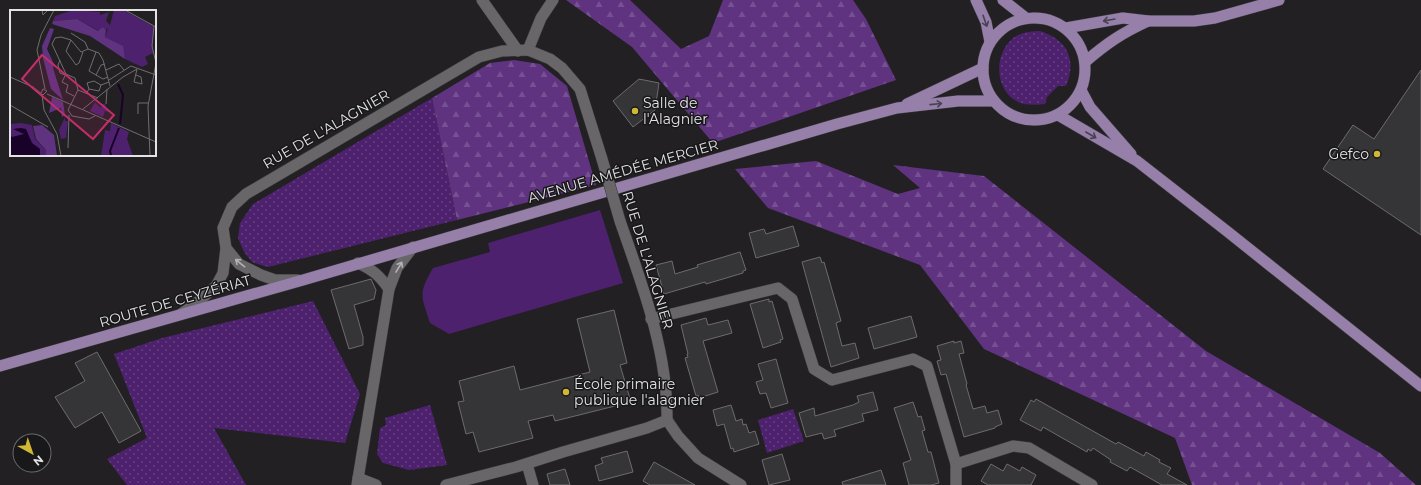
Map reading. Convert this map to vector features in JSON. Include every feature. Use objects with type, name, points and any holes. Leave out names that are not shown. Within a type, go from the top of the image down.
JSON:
[{"type":"main road","points":[[976,0],[986,22],[990,42]]},
{"type":"main road","points":[[1004,0],[1026,18]]},
{"type":"main road","points":[[1066,28],[1123,18],[1148,21],[1194,21],[1215,18],[1279,0]]},
{"type":"main road","points":[[1026,18],[1047,19],[1066,28],[1082,49],[1085,62],[1084,81],[1076,100],[1058,115],[1044,120],[1030,121],[1016,118],[1004,111],[994,101],[985,86],[983,68],[985,55],[990,42],[1000,31],[1012,23],[1026,18]]},
{"type":"main road","points":[[1085,62],[1102,47],[1121,34],[1148,21]]},
{"type":"main road","name":"AVENUE AMÉDÉE MERCIER","points":[[897,108],[983,68]]},
{"type":"main road","points":[[1081,90],[1090,107],[1137,161]]},
{"type":"main road","name":"AVENUE AMÉDÉE MERCIER","points":[[358,263],[822,128],[897,108],[958,101],[994,101]]},
{"type":"main road","points":[[1058,115],[1137,161],[1235,237],[1421,386]]},
{"type":"main road","name":"ROUTE DE CEYZÉRIAT","points":[[0,366],[358,263]]},
{"type":"street","points":[[482,0],[523,51],[541,18],[553,0]]},
{"type":"street","name":"RUE DE L'ALAGNIER","points":[[179,315],[199,301],[216,286],[223,273],[226,248],[223,228],[232,207],[246,194],[479,57],[502,51],[523,51],[550,59],[562,68],[580,89],[651,319],[663,365],[667,398],[667,420]]},
{"type":"street","points":[[376,485],[358,481],[388,289],[397,268],[413,247]]},
{"type":"street","points":[[226,248],[239,264],[261,275],[275,280],[303,280]]},
{"type":"street","points":[[358,263],[371,269],[381,277],[388,289]]},
{"type":"street","points":[[651,319],[778,288],[792,299],[814,369],[832,380],[913,358],[928,366],[956,464],[956,485]]},
{"type":"street","points":[[446,485],[527,464],[647,428],[667,420],[678,436],[698,458],[741,485]]},
{"type":"street","points":[[956,464],[1013,446],[1029,448],[1092,485]]},
{"type":"street","points":[[527,464],[533,485]]},
{"type":"shaded area","points":[[1040,31],[1050,35],[1063,46],[1068,52],[1071,68],[1066,86],[1058,86],[1047,97],[1045,104],[1024,104],[1014,100],[1007,93],[1002,84],[999,73],[1002,52],[1008,43],[1016,36],[1028,32]]},
{"type":"shaded area","points":[[432,98],[457,220],[268,267],[252,262],[244,252],[238,238],[240,223],[253,204]]},
{"type":"shaded area","points":[[600,210],[623,283],[449,334],[430,323],[422,295],[425,284],[433,268],[490,252],[488,243]]},
{"type":"shaded area","points":[[313,301],[360,394],[345,443],[214,428],[246,485],[127,485],[107,459],[147,438],[114,354],[162,338]]},
{"type":"shaded area","points":[[430,405],[447,465],[409,470],[383,463],[377,454],[380,428],[386,425],[385,418]]},
{"type":"shaded area","points":[[793,409],[804,441],[767,453],[758,420]]},
{"type":"green space","points":[[566,0],[630,0],[681,49],[709,36],[723,0],[853,0],[866,19],[896,80],[713,143],[632,47]]},
{"type":"green space","points":[[514,60],[540,64],[567,86],[596,185],[457,220],[432,98],[490,63]]},
{"type":"green space","points":[[816,161],[898,194],[920,188],[893,165],[984,176],[1206,351],[1380,453],[1416,485],[1192,485],[1175,438],[984,349],[920,265],[768,208],[735,169]]},
{"type":"building","name":"Gefco","points":[[1421,70],[1421,235],[1323,169],[1353,125],[1374,139]]},
{"type":"building","points":[[639,79],[659,83],[655,110],[633,127],[613,101]]},
{"type":"building","points":[[793,226],[799,246],[756,258],[749,233],[764,229],[766,234]]},
{"type":"building","points":[[740,252],[746,270],[743,271],[743,273],[664,294],[656,265],[672,261],[675,274],[698,267],[697,265]]},
{"type":"building","points":[[820,257],[822,263],[824,262],[841,321],[836,323],[842,346],[855,343],[859,358],[831,367],[802,262]]},
{"type":"building","points":[[371,279],[376,290],[374,299],[354,305],[363,337],[363,345],[349,349],[331,290]]},
{"type":"building","points":[[769,299],[769,302],[772,301],[783,339],[780,340],[781,342],[763,348],[750,304]]},
{"type":"building","points":[[614,310],[627,363],[620,365],[631,402],[555,421],[553,415],[528,421],[533,438],[479,452],[473,432],[466,434],[458,402],[464,401],[459,381],[514,366],[520,390],[590,372],[577,319]]},
{"type":"building","points":[[911,316],[917,337],[874,349],[868,328]]},
{"type":"building","points":[[706,318],[708,325],[728,320],[732,333],[703,341],[718,392],[699,398],[698,395],[696,396],[685,358],[688,357],[688,354],[681,325]]},
{"type":"building","points":[[954,341],[954,343],[961,341],[964,353],[959,354],[973,409],[985,406],[987,413],[998,410],[1002,424],[995,428],[964,437],[946,374],[941,375],[937,361],[941,360],[937,346]]},
{"type":"building","points":[[97,352],[141,431],[119,443],[102,412],[75,428],[55,397],[85,381],[75,363]]},
{"type":"building","points":[[776,359],[788,403],[771,408],[766,393],[760,394],[756,382],[763,380],[758,364]]},
{"type":"building","points":[[873,392],[878,410],[862,414],[864,421],[834,430],[836,436],[824,439],[822,433],[806,437],[799,413],[814,408],[815,416],[853,405],[859,402],[857,396]]},
{"type":"building","points":[[1036,399],[1116,444],[1118,442],[1144,456],[1146,452],[1160,460],[1159,462],[1171,468],[1167,474],[1187,485],[1162,485],[1130,467],[1127,471],[1110,462],[1111,460],[1093,448],[1091,451],[1088,449],[1087,452],[1043,427],[1041,431],[1020,420],[1031,400],[1034,402]]},
{"type":"building","points":[[913,402],[918,417],[921,416],[925,430],[922,431],[928,452],[931,452],[939,483],[931,485],[909,485],[903,463],[911,460],[894,408]]},
{"type":"building","points":[[731,405],[736,421],[742,419],[743,425],[746,424],[749,433],[755,431],[759,444],[734,452],[733,448],[731,449],[724,424],[717,426],[713,410]]},
{"type":"building","points":[[627,451],[633,472],[599,481],[595,466],[603,463],[601,458]]},
{"type":"building","points":[[782,454],[790,480],[769,485],[762,460]]},
{"type":"building","points":[[654,462],[695,485],[650,485],[643,481]]},
{"type":"building","points":[[991,464],[1003,471],[1007,464],[1020,471],[1022,467],[1036,475],[1031,485],[988,485],[981,481]]},
{"type":"building","points":[[565,469],[570,485],[550,485],[547,474]]},
{"type":"building","points":[[881,470],[886,485],[843,485],[842,482]]},
{"type":"place","name":"Salle de l'Alagnier","points":[[635,111]]},
{"type":"place","name":"Gefco","points":[[1377,154]]},
{"type":"place","name":"École primaire publique l'alagnier","points":[[566,392]]}]
